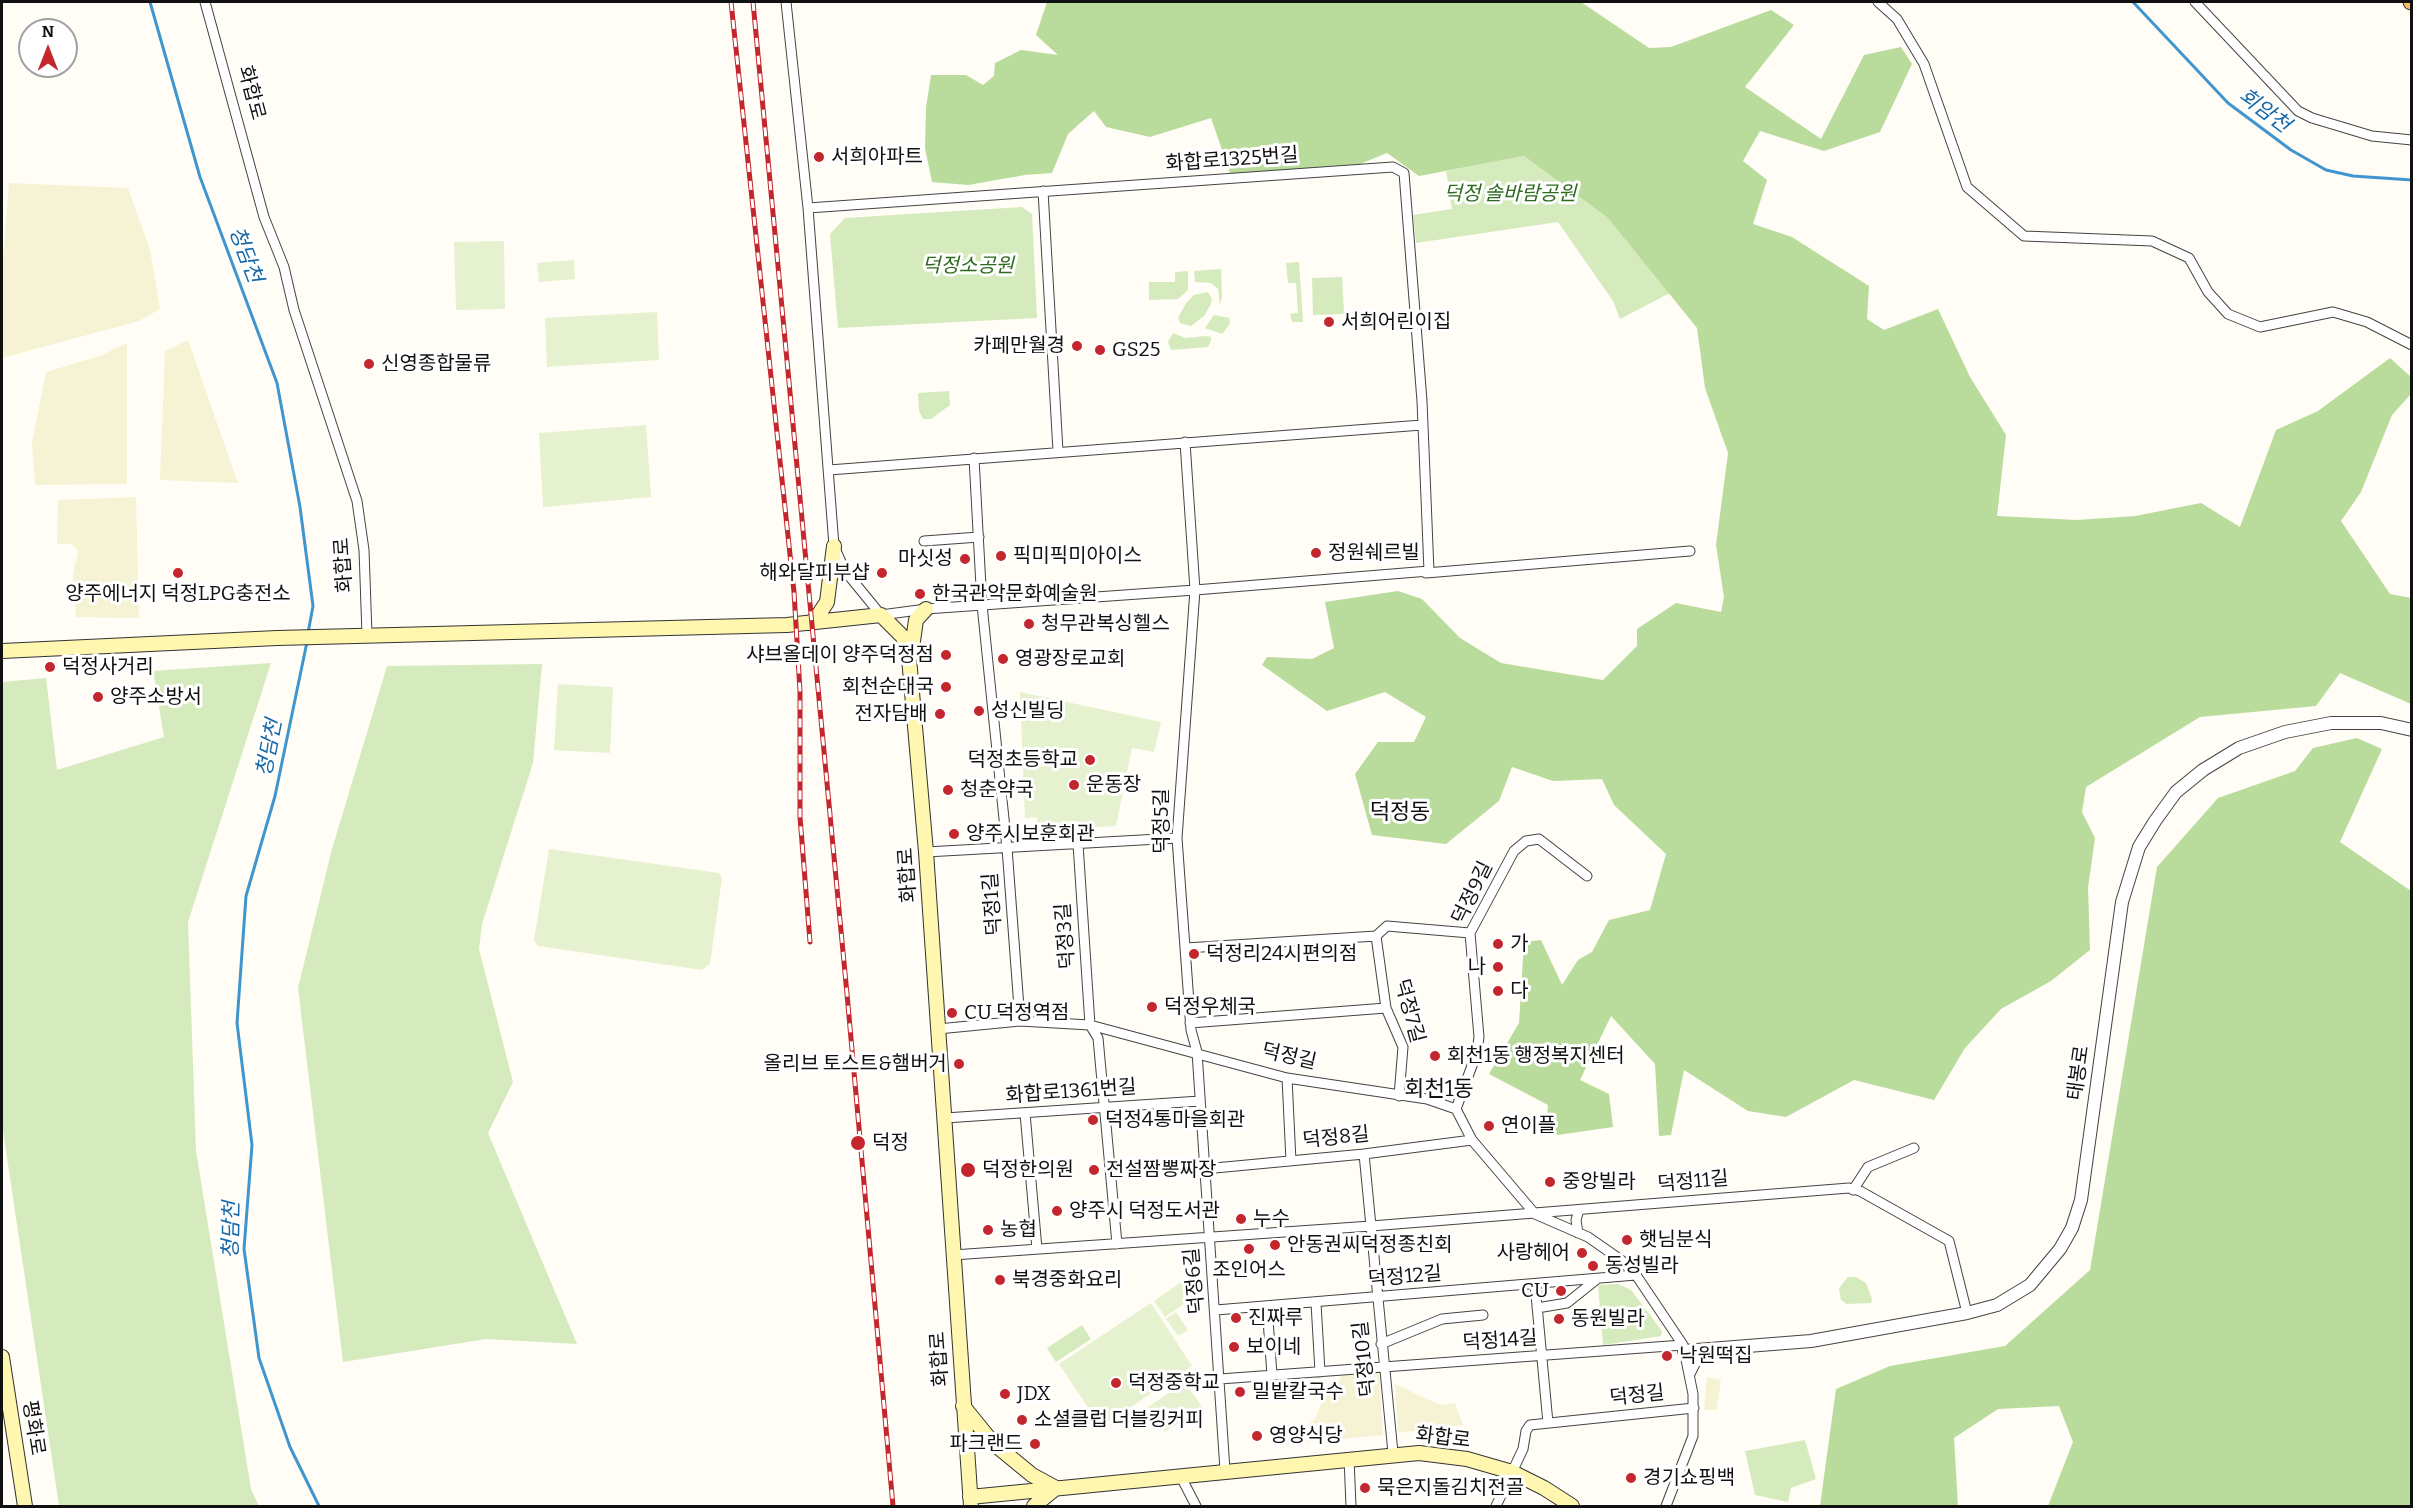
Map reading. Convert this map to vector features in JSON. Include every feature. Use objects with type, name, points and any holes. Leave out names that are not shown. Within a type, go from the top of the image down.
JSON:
[{"type":"main road","points":[[816,623],[827,602],[834,546]]},
{"type":"main road","points":[[909,666],[916,620],[920,610]]},
{"type":"main road","points":[[2,651],[367,635],[787,625],[881,615]]},
{"type":"main road","name":"화합로","points":[[881,615],[903,637],[909,666],[926,852],[970,1502],[1056,1488],[1393,1453],[1444,1455],[1512,1472],[1544,1488],[1572,1506]]},
{"type":"main road","points":[[2,644],[28,649]]},
{"type":"main road","name":"평화로","points":[[2,1357],[26,1506]]},
{"type":"main road","points":[[963,1406],[993,1443],[1032,1475],[1056,1488],[1034,1506]]},
{"type":"street","name":"화합로","points":[[205,2],[264,217],[284,267],[298,322],[357,501],[364,550],[367,635]]},
{"type":"street","points":[[786,2],[808,208],[834,546],[845,571],[881,615],[982,605],[1426,573],[1690,551]]},
{"type":"street","points":[[1878,2],[1897,19],[1924,64],[1967,187],[2024,236],[2152,241],[2188,258],[2208,292],[2228,314],[2260,327],[2333,312],[2367,322],[2412,345]]},
{"type":"street","points":[[2194,2],[2298,111],[2313,118],[2372,135],[2412,140]]},
{"type":"street","name":"화합로1325번길","points":[[808,208],[1393,167],[1400,169],[1405,178],[1422,425]]},
{"type":"street","points":[[1043,191],[1058,451]]},
{"type":"street","points":[[829,470],[1422,425],[1430,567],[1426,573]]},
{"type":"street","name":"덕정5길","points":[[1185,442],[1195,590],[1177,838],[1190,1023],[1197,1052]]},
{"type":"street","points":[[975,458],[982,605]]},
{"type":"street","points":[[924,541],[979,537]]},
{"type":"street","name":"덕정1길","points":[[982,605],[1007,848],[1020,1021]]},
{"type":"street","name":"태봉로","points":[[1684,1348],[1713,1349],[1811,1341],[1997,1305],[2030,1285],[2054,1258],[2072,1228],[2081,1200],[2122,902],[2139,847],[2175,792],[2203,770],[2239,748],[2285,732],[2331,723],[2355,722],[2381,723],[2412,730]]},
{"type":"street","points":[[926,852],[1177,838]]},
{"type":"street","name":"덕정9길","points":[[1456,1109],[1477,1052],[1479,1037],[1470,933],[1514,850],[1526,841],[1539,839],[1587,876]]},
{"type":"street","name":"덕정3길","points":[[1078,844],[1090,1025],[1098,1038],[1117,1244]]},
{"type":"street","points":[[1186,948],[1376,936],[1387,926],[1470,933]]},
{"type":"street","name":"덕정7길","points":[[1376,936],[1386,1008],[1402,1043],[1399,1095]]},
{"type":"street","points":[[1190,1023],[1386,1008]]},
{"type":"street","name":"덕정길","points":[[938,1029],[1020,1021],[1090,1025],[1287,1078],[1434,1100],[1456,1109],[1472,1140],[1535,1214],[1603,1247],[1636,1275],[1684,1348],[1694,1408],[1691,1443],[1666,1506]]},
{"type":"street","name":"덕정6길","points":[[1197,1052],[1225,1470]]},
{"type":"street","points":[[1287,1078],[1291,1161]]},
{"type":"street","name":"화합로1361번길","points":[[945,1118],[1200,1101]]},
{"type":"street","points":[[1025,1113],[1037,1249]]},
{"type":"street","name":"덕정8길","points":[[1204,1168],[1364,1154],[1472,1140]]},
{"type":"street","points":[[1914,1148],[1871,1165],[1853,1190],[1949,1241],[1967,1312]]},
{"type":"street","name":"덕정10길","points":[[1364,1154],[1393,1453]]},
{"type":"street","name":"덕정11길","points":[[1535,1214],[1853,1190]]},
{"type":"street","points":[[1578,1233],[1576,1220],[1579,1210]]},
{"type":"street","points":[[953,1255],[1535,1214]]},
{"type":"street","name":"덕정12길","points":[[1216,1310],[1636,1275]]},
{"type":"street","points":[[1537,1308],[1567,1303],[1597,1279]]},
{"type":"street","points":[[1535,1284],[1548,1423]]},
{"type":"street","points":[[1316,1303],[1320,1372]]},
{"type":"street","points":[[1267,1306],[1272,1376]]},
{"type":"street","points":[[1381,1344],[1442,1318],[1483,1314]]},
{"type":"street","name":"태봉로","points":[[1676,1334],[1691,1344],[1713,1349]]},
{"type":"street","name":"덕정14길","points":[[1220,1379],[1684,1348]]},
{"type":"street","name":"덕정길","points":[[1689,1376],[1698,1358],[1713,1349]]},
{"type":"street","name":"덕정길","points":[[1512,1472],[1523,1449],[1528,1427],[1694,1408]]},
{"type":"street","points":[[1348,1458],[1351,1506]]},
{"type":"street","points":[[1496,1506],[1512,1472]]},
{"type":"street","points":[[1180,1475],[1196,1506]]},
{"type":"shaded area","points":[[9,183],[128,188],[150,250],[160,309],[139,321],[2,358],[2,271]]},
{"type":"shaded area","points":[[188,340],[238,483],[160,480],[165,351]]},
{"type":"shaded area","points":[[127,343],[127,484],[35,485],[32,442],[46,372],[100,356]]},
{"type":"shaded area","points":[[136,497],[139,618],[76,617],[73,574],[78,551],[72,544],[57,544],[58,500]]},
{"type":"shaded area","points":[[1376,1372],[1379,1375],[1383,1435],[1279,1445],[1315,1419],[1322,1402],[1343,1375]]},
{"type":"shaded area","points":[[1707,1377],[1721,1380],[1717,1410],[1704,1410]]},
{"type":"shaded area","points":[[1395,1384],[1440,1405],[1455,1403],[1463,1425],[1398,1433]]},
{"type":"green space","points":[[1047,2],[1581,2],[1649,48],[1671,47],[1771,10],[1794,25],[1745,87],[1821,139],[1864,55],[1901,47],[1912,64],[1880,132],[1824,151],[1760,131],[1743,161],[1767,180],[1753,224],[1792,237],[1869,286],[1867,319],[1884,330],[1938,309],[1970,377],[2006,435],[1997,516],[2077,520],[2135,516],[2201,503],[2240,527],[2276,430],[2318,411],[2390,358],[2411,377],[2411,394],[2392,415],[2361,492],[2341,521],[2390,594],[2411,598],[2411,704],[2340,673],[2316,706],[2200,717],[2086,787],[2082,812],[2095,838],[2088,888],[2090,950],[2051,981],[2001,1009],[1965,1048],[1934,1100],[1854,1080],[1786,1117],[1748,1111],[1684,1070],[1671,1135],[1659,1136],[1655,1064],[1611,1016],[1580,1080],[1609,1094],[1613,1127],[1558,1135],[1546,1128],[1548,1105],[1489,1074],[1519,1023],[1524,942],[1541,940],[1562,985],[1578,960],[1592,952],[1609,920],[1650,910],[1666,854],[1614,805],[1602,779],[1553,781],[1512,767],[1499,801],[1446,844],[1372,835],[1355,774],[1378,742],[1414,742],[1426,717],[1385,692],[1327,711],[1262,665],[1267,657],[1312,659],[1334,648],[1325,602],[1398,591],[1422,599],[1460,638],[1501,663],[1603,680],[1637,646],[1637,629],[1676,603],[1721,612],[1724,597],[1716,545],[1728,453],[1705,388],[1697,328],[1608,218],[1524,156],[1419,176],[1387,153],[1360,164],[1231,176],[1211,118],[1150,137],[1106,127],[1094,111],[1068,134],[1052,173],[1025,175],[968,185],[932,182],[925,148],[926,108],[931,75],[966,75],[983,85],[994,76],[995,63],[1021,50],[1058,55],[1036,35]]},
{"type":"green space","name":"덕정 솔바람공원","points":[[1524,156],[1608,218],[1670,293],[1620,319],[1613,301],[1558,222],[1416,243],[1413,215],[1452,209],[1446,171]]},
{"type":"green space","name":"덕정소공원","points":[[1022,207],[1032,214],[1037,318],[838,328],[830,234],[845,218]]},
{"type":"green space","points":[[504,241],[505,309],[456,310],[454,242]]},
{"type":"green space","points":[[574,260],[575,279],[539,282],[537,263]]},
{"type":"green space","points":[[1299,262],[1303,322],[1292,322],[1290,314],[1298,313],[1296,283],[1288,283],[1286,263]]},
{"type":"green space","points":[[1221,269],[1220,305],[1218,289],[1211,283],[1195,282],[1194,271]]},
{"type":"green space","points":[[1188,271],[1188,290],[1178,299],[1149,300],[1149,282],[1175,282],[1175,272]]},
{"type":"green space","points":[[1342,277],[1344,314],[1313,315],[1312,278]]},
{"type":"green space","points":[[1208,292],[1212,299],[1204,316],[1191,326],[1180,323],[1178,318],[1186,303],[1194,295]]},
{"type":"green space","points":[[657,312],[659,360],[547,367],[545,318]]},
{"type":"green space","points":[[1214,315],[1229,318],[1230,324],[1222,334],[1205,328]]},
{"type":"green space","points":[[1173,333],[1185,338],[1206,336],[1211,337],[1211,340],[1208,347],[1171,350],[1168,342]]},
{"type":"green space","points":[[949,391],[950,405],[931,419],[923,419],[919,411],[918,393]]},
{"type":"green space","points":[[646,425],[651,497],[543,507],[539,433]]},
{"type":"green space","points":[[271,663],[188,922],[196,1151],[251,1489],[259,1506],[59,1506],[2,1124],[2,682],[46,678],[57,770],[164,737],[153,671]]},
{"type":"green space","points":[[542,664],[533,763],[482,924],[479,949],[513,1082],[488,1133],[577,1344],[486,1339],[343,1362],[298,988],[332,849],[387,666]]},
{"type":"green space","points":[[558,684],[613,687],[610,753],[554,750]]},
{"type":"green space","name":"운동장","points":[[1020,692],[1161,722],[1154,752],[1132,748],[1116,826],[1037,830],[1037,817],[1025,818]]},
{"type":"green space","points":[[2357,738],[2382,749],[2340,842],[2411,891],[2411,1506],[2048,1506],[2073,1442],[2059,1406],[1998,1409],[1954,1438],[1958,1506],[1820,1506],[1836,1389],[1890,1366],[2005,1346],[2090,1270],[2157,867],[2218,798],[2295,771],[2313,748]]},
{"type":"green space","points":[[549,849],[719,873],[722,878],[710,964],[702,970],[538,946],[534,940]]},
{"type":"green space","points":[[1848,1277],[1856,1277],[1866,1283],[1872,1299],[1871,1303],[1847,1304],[1841,1300],[1839,1288]]},
{"type":"green space","points":[[1184,1280],[1195,1296],[1165,1317],[1154,1301]]},
{"type":"green space","points":[[1618,1284],[1631,1290],[1662,1331],[1661,1336],[1603,1345],[1598,1285]]},
{"type":"green space","points":[[1151,1303],[1192,1366],[1101,1427],[1059,1364]]},
{"type":"green space","points":[[1176,1312],[1188,1330],[1178,1336],[1166,1319]]},
{"type":"green space","points":[[1082,1325],[1091,1339],[1056,1362],[1047,1348]]},
{"type":"green space","points":[[1185,1382],[1202,1407],[1165,1432],[1148,1407]]},
{"type":"green space","points":[[1805,1440],[1816,1479],[1791,1488],[1788,1502],[1755,1495],[1745,1451]]},
{"type":"waterway","name":"청담천","points":[[150,2],[200,177],[277,383],[300,507],[313,606],[308,633]]},
{"type":"waterway","name":"회암천","points":[[2133,2],[2228,103],[2291,150],[2326,170],[2353,176],[2412,180]]},
{"type":"waterway","name":"청담천","points":[[307,642],[275,796],[246,896],[237,1023],[252,1145],[244,1249],[259,1358],[290,1447],[319,1506]]},
{"type":"railway","points":[[731,2],[794,592],[800,691],[800,817],[810,942]]},
{"type":"railway","points":[[753,2],[893,1506]]},
{"type":"place","name":"서희아파트","points":[[819,157]]},
{"type":"place","name":"서희어린이집","points":[[1329,322]]},
{"type":"place","name":"카페만월경","points":[[1077,346]]},
{"type":"place","name":"GS25","points":[[1100,350]]},
{"type":"place","name":"신영종합물류","points":[[369,364]]},
{"type":"place","name":"정원쉐르빌","points":[[1316,553]]},
{"type":"place","name":"픽미픽미아이스","points":[[1001,556]]},
{"type":"place","name":"마싯성","points":[[965,559]]},
{"type":"place","name":"양주에너지 덕정LPG충전소","points":[[178,573]]},
{"type":"place","name":"해와달피부샵","points":[[882,573]]},
{"type":"place","name":"한국관악문화예술원","points":[[920,594]]},
{"type":"place","name":"청무관복싱헬스","points":[[1029,624]]},
{"type":"place","name":"샤브올데이 양주덕정점","points":[[946,655]]},
{"type":"place","name":"영광장로교회","points":[[1003,659]]},
{"type":"place","name":"덕정사거리","points":[[50,667]]},
{"type":"place","name":"회천순대국","points":[[946,687]]},
{"type":"place","name":"양주소방서","points":[[98,697]]},
{"type":"place","name":"성신빌딩","points":[[979,711]]},
{"type":"place","name":"전자담배","points":[[940,714]]},
{"type":"place","name":"덕정초등학교","points":[[1090,760]]},
{"type":"place","name":"운동장","points":[[1074,785]]},
{"type":"place","name":"청춘약국","points":[[948,790]]},
{"type":"place","name":"양주시보훈회관","points":[[954,834]]},
{"type":"place","name":"가","points":[[1498,944]]},
{"type":"place","name":"덕정리24시편의점","points":[[1194,954]]},
{"type":"place","name":"나","points":[[1498,967]]},
{"type":"place","name":"다","points":[[1498,991]]},
{"type":"place","name":"덕정우체국","points":[[1152,1007]]},
{"type":"place","name":"CU 덕정역점","points":[[952,1013]]},
{"type":"place","name":"회천1동 행정복지센터","points":[[1435,1056]]},
{"type":"place","name":"올리브 토스트&햄버거","points":[[959,1064]]},
{"type":"place","name":"덕정4통마을회관","points":[[1093,1120]]},
{"type":"place","name":"연이플","points":[[1489,1126]]},
{"type":"place","name":"덕정","points":[[858,1143]]},
{"type":"place","name":"덕정한의원","points":[[968,1170]]},
{"type":"place","name":"전설짬뽕짜장","points":[[1094,1170]]},
{"type":"place","name":"중앙빌라","points":[[1550,1182]]},
{"type":"place","name":"양주시 덕정도서관","points":[[1057,1211]]},
{"type":"place","name":"누수","points":[[1241,1219]]},
{"type":"place","name":"농협","points":[[988,1230]]},
{"type":"place","name":"햇님분식","points":[[1627,1240]]},
{"type":"place","name":"안동권씨덕정종친회","points":[[1275,1245]]},
{"type":"place","name":"조인어스","points":[[1249,1249]]},
{"type":"place","name":"사랑헤어","points":[[1582,1253]]},
{"type":"place","name":"동성빌라","points":[[1593,1266]]},
{"type":"place","name":"북경중화요리","points":[[1000,1280]]},
{"type":"place","name":"CU","points":[[1561,1291]]},
{"type":"place","name":"진짜루","points":[[1236,1318]]},
{"type":"place","name":"동원빌라","points":[[1559,1319]]},
{"type":"place","name":"보이네","points":[[1234,1347]]},
{"type":"place","name":"낙원떡집","points":[[1667,1356]]},
{"type":"place","name":"덕정중학교","points":[[1116,1383]]},
{"type":"place","name":"밀밭칼국수","points":[[1240,1392]]},
{"type":"place","name":"JDX","points":[[1005,1394]]},
{"type":"place","name":"소셜클럽 더블킹커피","points":[[1022,1420]]},
{"type":"place","name":"영양식당","points":[[1257,1436]]},
{"type":"place","name":"파크랜드","points":[[1035,1444]]},
{"type":"place","name":"경기쇼핑백","points":[[1631,1478]]},
{"type":"place","name":"묵은지돌김치전골","points":[[1365,1488]]},
{"type":"district","name":"덕정동","points":[[1400,813]]},
{"type":"district","name":"회천1동","points":[[1439,1090]]}]
